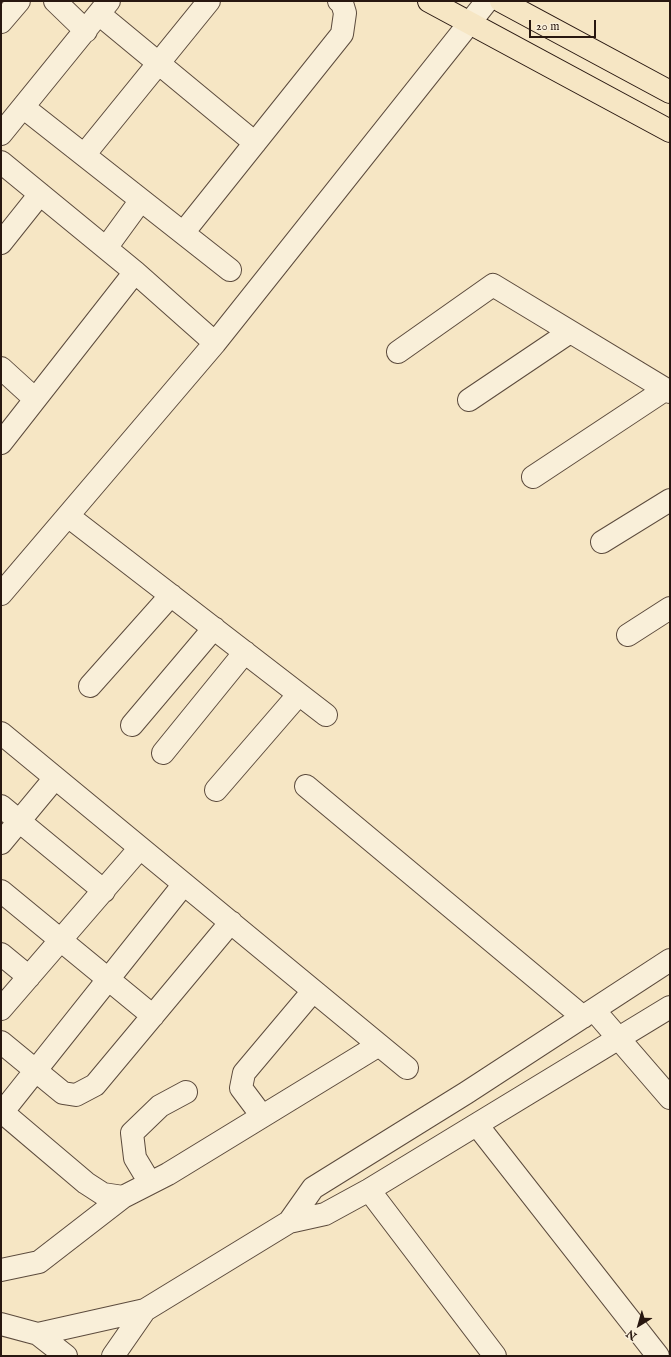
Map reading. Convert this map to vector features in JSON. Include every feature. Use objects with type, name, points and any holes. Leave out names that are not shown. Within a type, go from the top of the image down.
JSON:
[{"type":"main road","points":[[429,1],[670,131]]},
{"type":"main road","points":[[501,1],[670,92]]},
{"type":"street","points":[[1,22],[19,1]]},
{"type":"street","points":[[55,1],[86,31]]},
{"type":"street","points":[[84,155],[209,1]]},
{"type":"street","points":[[183,233],[342,34],[344,13],[342,3],[339,1]]},
{"type":"street","points":[[1,594],[215,343],[487,1]]},
{"type":"street","points":[[1,134],[104,8],[158,63],[255,143]]},
{"type":"street","points":[[23,107],[230,270]]},
{"type":"street","points":[[1,162],[135,272],[215,343]]},
{"type":"street","points":[[1,243],[40,194]]},
{"type":"street","points":[[106,248],[141,200]]},
{"type":"street","points":[[1,442],[135,272]]},
{"type":"street","points":[[398,352],[493,285],[668,391],[533,477]]},
{"type":"street","points":[[469,400],[570,332]]},
{"type":"street","points":[[1,368],[35,399]]},
{"type":"street","points":[[602,542],[670,500]]},
{"type":"street","points":[[68,516],[326,715]]},
{"type":"street","points":[[90,686],[171,595]]},
{"type":"street","points":[[628,635],[670,608]]},
{"type":"street","points":[[132,725],[214,628]]},
{"type":"street","points":[[163,753],[245,652]]},
{"type":"street","points":[[216,790],[299,694]]},
{"type":"street","points":[[1,733],[407,1068]]},
{"type":"street","points":[[1,843],[56,778]]},
{"type":"street","points":[[306,786],[619,1039],[670,1098]]},
{"type":"street","points":[[1,806],[104,891]]},
{"type":"street","points":[[1,1009],[140,848]]},
{"type":"street","points":[[123,1197],[103,1194],[2,1112],[184,884]]},
{"type":"street","points":[[1,891],[153,1016]]},
{"type":"street","points":[[1,1042],[63,1093],[76,1095],[95,1085],[231,922]]},
{"type":"street","points":[[1,954],[29,977]]},
{"type":"street","points":[[289,1222],[313,1188],[466,1093],[670,960]]},
{"type":"street","points":[[262,1116],[241,1088],[244,1072],[313,990]]},
{"type":"street","points":[[38,1334],[145,1310],[289,1222],[325,1214],[369,1190],[670,1007]]},
{"type":"street","points":[[1,1270],[39,1262],[123,1197],[168,1174],[379,1045]]},
{"type":"street","points":[[150,1183],[134,1158],[132,1133],[160,1106],[186,1092]]},
{"type":"street","points":[[477,1125],[658,1356]]},
{"type":"street","points":[[369,1190],[494,1356]]},
{"type":"street","points":[[113,1356],[145,1310]]},
{"type":"street","points":[[1,1324],[38,1334],[66,1356]]}]
